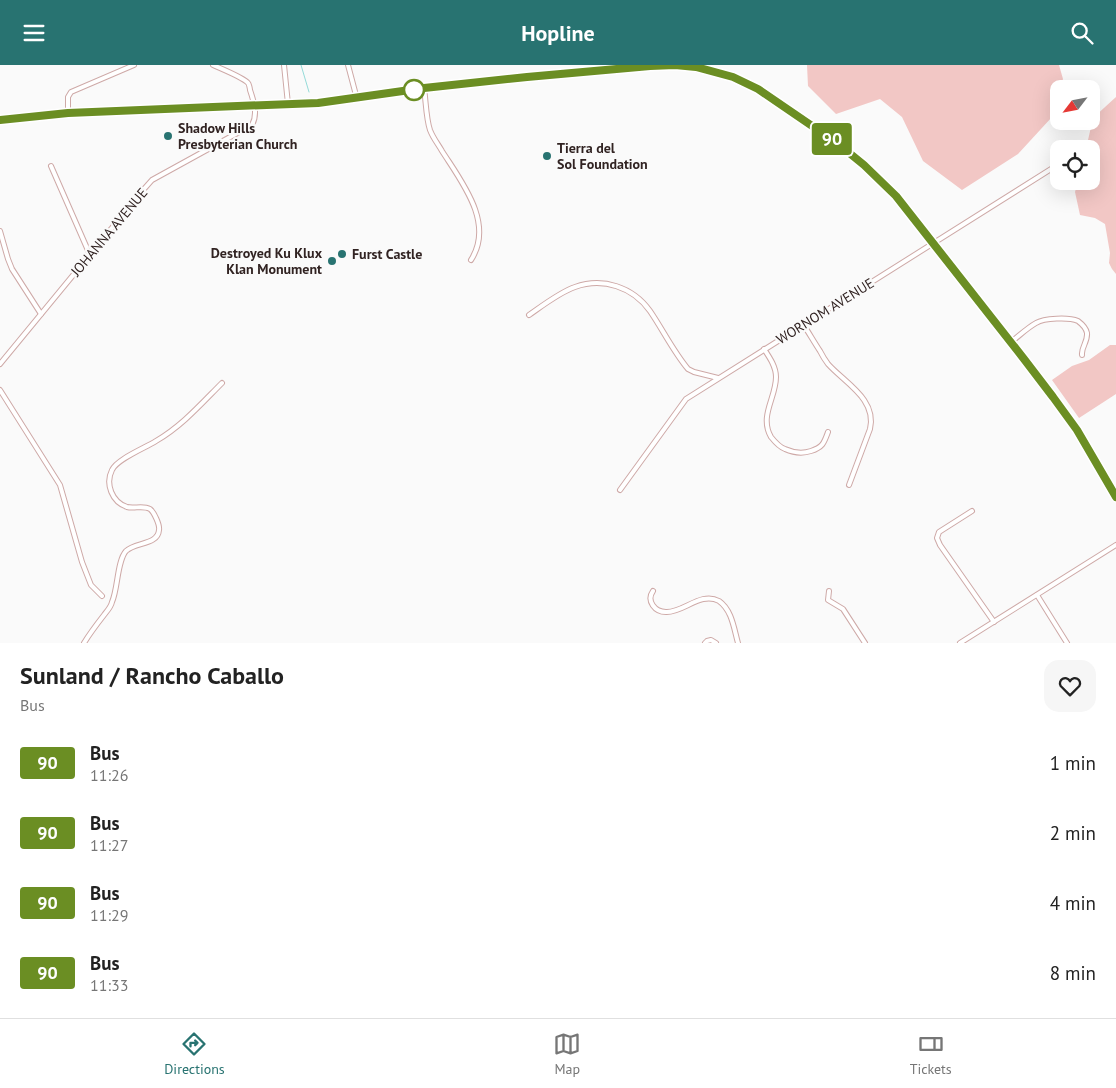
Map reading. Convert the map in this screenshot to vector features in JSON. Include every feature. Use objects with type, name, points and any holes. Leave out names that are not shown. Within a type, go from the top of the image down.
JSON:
[{"type":"main road","points":[[0,120],[68,113],[318,103],[357,99],[424,88],[595,68],[664,65],[696,67],[733,77],[758,89],[837,143],[864,165],[896,196],[1011,342],[1077,430],[1116,497]]},
{"type":"street","points":[[68,113],[68,97],[71,92],[134,65]]},
{"type":"street","points":[[213,65],[244,79],[248,83],[255,105]]},
{"type":"street","points":[[284,65],[288,104]]},
{"type":"street","points":[[348,65],[357,99]]},
{"type":"street","points":[[424,88],[431,131],[470,195],[476,212],[479,238],[476,253],[472,260]]},
{"type":"street","name":"JOHANNA AVENUE","points":[[0,363],[152,180],[249,127],[254,121],[255,105]]},
{"type":"street","points":[[51,166],[90,255]]},
{"type":"street","name":"WORNOM AVENUE","points":[[620,490],[686,399],[1050,170]]},
{"type":"street","points":[[0,231],[12,269],[41,314]]},
{"type":"street","points":[[529,315],[568,290],[582,285],[602,283],[613,285],[638,297],[649,309],[688,369],[718,379]]},
{"type":"street","points":[[1011,342],[1037,322],[1051,319],[1073,320],[1082,324],[1087,333],[1082,355]]},
{"type":"street","points":[[804,324],[827,363],[859,393],[871,415],[870,429],[850,485]]},
{"type":"street","points":[[764,349],[772,362],[776,376],[766,417],[767,428],[772,438],[782,448],[797,453],[818,448],[825,442],[828,432]]},
{"type":"street","points":[[84,643],[111,605],[124,554],[132,547],[152,541],[160,531],[160,527],[150,510],[144,507],[127,507],[115,499],[109,487],[111,471],[118,462],[175,429],[222,383]]},
{"type":"street","points":[[0,390],[60,485],[82,562],[91,585],[102,596]]},
{"type":"street","points":[[972,511],[939,532],[937,537],[940,545],[994,622]]},
{"type":"street","points":[[960,643],[1116,545]]},
{"type":"street","points":[[653,591],[650,596],[652,604],[658,610],[666,612],[675,611],[705,599],[718,601],[726,608],[730,616],[738,643]]},
{"type":"street","points":[[829,591],[828,600],[843,609],[865,643]]},
{"type":"street","points":[[1037,595],[1067,643]]},
{"type":"street","points":[[705,643],[711,640],[716,643]]},
{"type":"shaded area","points":[[807,65],[1059,65],[1063,79],[1050,80],[1050,119],[1018,154],[962,190],[923,161],[902,117],[880,99],[836,114],[808,86]]},
{"type":"shaded area","points":[[1116,97],[1116,274],[1109,263],[1110,253],[1105,224],[1095,218],[1080,215],[1075,192],[1076,190],[1100,190],[1100,140],[1088,140],[1090,130],[1100,130],[1100,112]]},
{"type":"shaded area","points":[[1110,345],[1116,345],[1116,394],[1079,418],[1052,380],[1072,366],[1089,360]]},
{"type":"waterway","points":[[301,65],[309,92]]},
{"type":"bus line","name":"90","points":[[0,120],[68,113],[318,103],[357,99],[424,88],[650,66],[675,65],[696,67],[733,77],[758,89],[837,143],[882,181],[896,196],[1053,397],[1077,430],[1116,497]]},
{"type":"place","name":"Shadow Hills Presbyterian Church","points":[[168,136]]},
{"type":"place","name":"Tierra del Sol Foundation","points":[[547,156]]},
{"type":"place","name":"Furst Castle","points":[[342,254]]},
{"type":"place","name":"Destroyed Ku Klux Klan Monument","points":[[332,261]]}]
